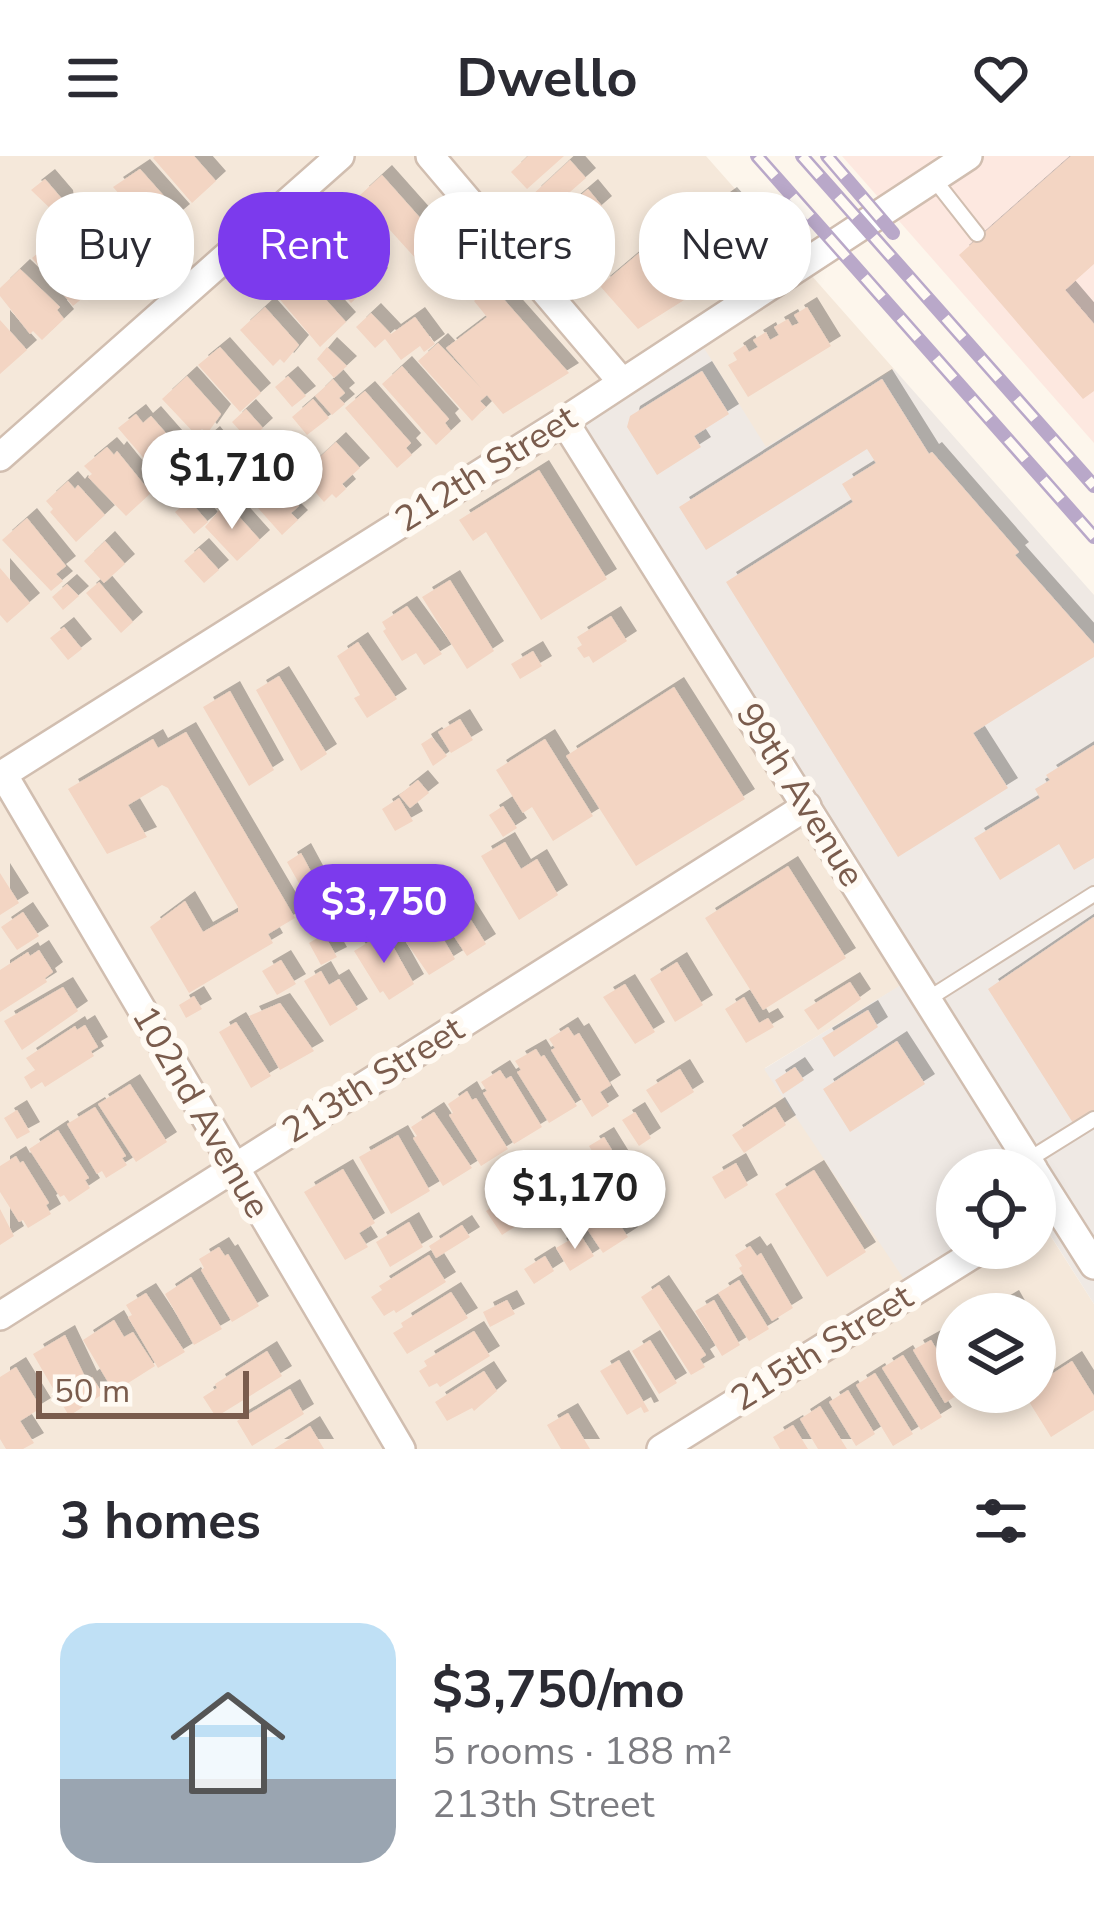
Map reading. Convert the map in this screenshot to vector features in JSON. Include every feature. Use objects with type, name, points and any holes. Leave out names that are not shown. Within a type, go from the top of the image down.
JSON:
[{"type":"street","points":[[0,457],[340,156]]},
{"type":"street","points":[[430,156],[622,382]]},
{"type":"street","name":"212th Street","points":[[1,775],[564,422],[968,156]]},
{"type":"street","name":"99th Avenue","points":[[564,422],[1021,1149]]},
{"type":"street","name":"102nd Avenue","points":[[1,775],[401,1449]]},
{"type":"street","name":"213th Street","points":[[0,1316],[807,806]]},
{"type":"street","name":"99th Avenue","points":[[1056,1222],[1094,1265]]},
{"type":"street","name":"215th Street","points":[[661,1449],[948,1269]]},
{"type":"lane","points":[[933,178],[977,234]]},
{"type":"lane","points":[[928,999],[1094,894]]},
{"type":"lane","points":[[1055,1149],[1094,1119]]},
{"type":"shaded area","points":[[0,156],[706,156],[738,192],[639,192],[639,300],[811,300],[811,275],[894,369],[766,448],[905,983],[765,1068],[919,1301],[968,1269],[1056,1269],[1056,1244],[1094,1304],[1094,1449],[0,1449]]},
{"type":"shaded area","points":[[842,156],[1094,156],[1094,443]]},
{"type":"shaded area","points":[[699,340],[766,447],[894,369],[1094,595],[1094,1304],[1056,1244],[1056,1149],[936,1149],[936,1269],[968,1269],[919,1302],[764,1069],[904,983],[561,430]]},
{"type":"building","points":[[194,156],[216,181],[194,201],[194,192],[182,192],[153,158]]},
{"type":"building","points":[[528,156],[564,156],[527,189],[511,172]]},
{"type":"building","points":[[1071,156],[1094,156],[1094,264],[1065,290],[1094,324],[1094,391],[1083,399],[959,255]]},
{"type":"building","points":[[570,160],[586,178],[570,192],[535,192]]},
{"type":"building","points":[[140,169],[160,192],[117,192],[113,187]]},
{"type":"building","points":[[382,175],[414,211],[414,257],[390,230],[390,192],[363,192]]},
{"type":"building","points":[[45,179],[56,192],[36,195],[31,190]]},
{"type":"building","points":[[639,253],[639,300],[684,300],[638,329],[612,300],[615,273]]},
{"type":"building","points":[[20,269],[36,284],[36,300],[53,300],[64,319],[42,340],[33,331],[30,334],[0,296],[0,288]]},
{"type":"building","points":[[280,300],[326,300],[346,322],[320,347]]},
{"type":"building","points":[[504,300],[569,373],[503,414],[487,395],[480,401],[486,407],[472,421],[418,361],[438,343],[481,388],[446,348],[487,317],[474,301]]},
{"type":"building","points":[[265,307],[299,345],[284,363],[280,359],[273,366],[240,330]]},
{"type":"building","points":[[807,307],[831,346],[748,397],[728,365],[737,360],[733,353],[745,345],[749,352],[758,347],[753,340],[766,332],[770,340],[779,335],[774,327],[788,319],[792,326],[799,323],[794,315]]},
{"type":"building","points":[[371,313],[391,334],[415,317],[435,344],[424,352],[420,346],[401,360],[385,339],[375,348],[356,327]]},
{"type":"building","points":[[0,320],[27,350],[0,374]]},
{"type":"building","points":[[220,347],[261,393],[240,412],[198,365]]},
{"type":"building","points":[[327,347],[347,366],[334,378],[317,359]]},
{"type":"building","points":[[402,366],[449,419],[445,423],[451,431],[436,445],[382,384]]},
{"type":"building","points":[[702,371],[729,414],[694,436],[701,447],[657,475],[627,427],[630,416]]},
{"type":"building","points":[[187,376],[221,414],[207,434],[202,429],[196,435],[162,399]]},
{"type":"building","points":[[288,376],[306,396],[292,407],[275,387]]},
{"type":"building","points":[[333,379],[345,393],[339,398],[345,404],[332,415],[315,396]]},
{"type":"building","points":[[882,379],[929,454],[1019,552],[1015,555],[1094,644],[1094,657],[973,733],[1008,788],[898,857],[726,582],[853,502],[842,484],[876,463],[867,449],[706,550],[679,507]]},
{"type":"building","points":[[365,391],[411,443],[406,448],[412,455],[397,468],[345,408]]},
{"type":"building","points":[[313,399],[329,418],[307,435],[292,417]]},
{"type":"building","points":[[246,409],[263,428],[249,441],[232,422]]},
{"type":"building","points":[[136,414],[143,423],[151,416],[187,457],[162,472],[168,479],[178,470],[189,482],[167,503],[150,484],[159,476],[118,428]]},
{"type":"building","points":[[210,436],[227,457],[207,473],[190,453]]},
{"type":"building","points":[[336,442],[360,468],[342,484],[346,489],[324,502],[304,479],[313,471],[309,467]]},
{"type":"building","points":[[107,447],[114,455],[117,451],[151,493],[126,516],[88,477],[92,474],[84,466]]},
{"type":"building","points":[[539,470],[607,579],[541,620],[486,532],[473,541],[459,520]]},
{"type":"building","points":[[272,474],[299,506],[291,513],[298,520],[282,535],[250,499]]},
{"type":"building","points":[[68,481],[75,489],[78,485],[105,515],[76,542],[46,501]]},
{"type":"building","points":[[189,500],[208,522],[194,534],[175,512]]},
{"type":"building","points":[[226,502],[260,540],[237,561],[205,527]]},
{"type":"building","points":[[27,518],[66,566],[56,574],[63,581],[51,591],[2,540]]},
{"type":"building","points":[[105,541],[125,564],[104,583],[84,561]]},
{"type":"building","points":[[199,548],[219,570],[204,583],[184,561]]},
{"type":"building","points":[[0,568],[30,603],[7,623],[0,615]]},
{"type":"building","points":[[450,580],[494,651],[467,669],[422,597]]},
{"type":"building","points":[[99,582],[133,622],[121,633],[86,593]]},
{"type":"building","points":[[67,584],[79,596],[63,610],[52,597]]},
{"type":"building","points":[[407,606],[442,654],[424,665],[416,653],[402,661],[383,631],[382,622]]},
{"type":"building","points":[[611,616],[627,641],[593,663],[577,648],[582,645],[577,637]]},
{"type":"building","points":[[64,627],[82,649],[68,660],[50,638]]},
{"type":"building","points":[[358,642],[397,699],[367,718],[354,698],[360,695],[337,656]]},
{"type":"building","points":[[533,651],[542,666],[520,679],[511,664]]},
{"type":"building","points":[[279,676],[327,754],[301,771],[256,690]]},
{"type":"building","points":[[674,687],[745,799],[636,866],[566,756]]},
{"type":"building","points":[[230,691],[274,770],[249,786],[203,707]]},
{"type":"building","points":[[460,719],[473,740],[451,753],[438,732]]},
{"type":"building","points":[[186,732],[295,918],[268,934],[273,943],[189,993],[150,927],[185,901],[203,932],[238,912],[238,907],[168,788],[162,785],[128,805],[147,837],[107,854],[68,789],[153,739],[158,748]]},
{"type":"building","points":[[432,737],[447,756],[433,766],[421,744]]},
{"type":"building","points":[[545,739],[593,816],[553,841],[532,807],[523,813],[496,770]]},
{"type":"building","points":[[1094,745],[1094,858],[1074,870],[1059,844],[1000,880],[974,838],[1040,798],[1035,789],[1050,780],[1046,775]]},
{"type":"building","points":[[418,780],[429,793],[410,808],[399,795]]},
{"type":"building","points":[[399,798],[413,821],[395,831],[382,809]]},
{"type":"building","points":[[503,806],[517,828],[503,837],[489,815]]},
{"type":"building","points":[[505,842],[521,869],[537,859],[558,895],[519,920],[481,856]]},
{"type":"building","points":[[301,853],[315,879],[301,887],[287,862]]},
{"type":"building","points":[[788,866],[846,958],[763,1010],[705,918]]},
{"type":"building","points":[[0,873],[19,903],[0,915]]},
{"type":"building","points":[[451,888],[486,944],[467,956],[437,911],[445,906],[438,895]]},
{"type":"building","points":[[416,892],[455,959],[429,975],[385,912]]},
{"type":"building","points":[[23,912],[39,936],[17,950],[1,927]]},
{"type":"building","points":[[1094,917],[1094,1110],[1073,1123],[988,989]]},
{"type":"building","points":[[385,932],[414,984],[389,1000],[354,951]]},
{"type":"building","points":[[324,934],[337,957],[321,965],[309,943]]},
{"type":"building","points":[[39,950],[53,972],[45,978],[47,982],[0,1012],[0,970]]},
{"type":"building","points":[[281,960],[296,984],[277,995],[262,971]]},
{"type":"building","points":[[677,962],[703,1005],[675,1022],[650,979]]},
{"type":"building","points":[[321,971],[329,985],[339,979],[358,1009],[330,1026],[304,981]]},
{"type":"building","points":[[850,982],[861,999],[818,1030],[804,1010]]},
{"type":"building","points":[[625,984],[655,1032],[635,1044],[603,997]]},
{"type":"building","points":[[63,987],[78,1011],[22,1050],[4,1021]]},
{"type":"building","points":[[194,996],[202,1009],[186,1018],[179,1005]]},
{"type":"building","points":[[744,997],[759,1023],[768,1018],[774,1027],[746,1043],[725,1009]]},
{"type":"building","points":[[280,1003],[314,1051],[280,1070],[249,1016]]},
{"type":"building","points":[[868,1010],[878,1027],[834,1057],[822,1038]]},
{"type":"building","points":[[236,1022],[271,1076],[251,1088],[219,1032]]},
{"type":"building","points":[[85,1025],[98,1047],[91,1051],[94,1056],[45,1087],[42,1082],[31,1089],[24,1077],[35,1070],[26,1058],[75,1026],[77,1030]]},
{"type":"building","points":[[568,1027],[574,1036],[579,1033],[611,1085],[600,1092],[609,1106],[592,1117],[551,1050],[555,1048],[549,1039]]},
{"type":"building","points":[[897,1041],[925,1084],[850,1132],[823,1089]]},
{"type":"building","points":[[536,1049],[577,1106],[549,1123],[515,1061]]},
{"type":"building","points":[[795,1067],[804,1080],[783,1094],[775,1080]]},
{"type":"building","points":[[680,1069],[694,1092],[661,1113],[646,1090]]},
{"type":"building","points":[[500,1070],[506,1079],[511,1076],[542,1127],[514,1144],[483,1093],[487,1091],[481,1082]]},
{"type":"building","points":[[130,1084],[167,1142],[136,1162],[98,1104]]},
{"type":"building","points":[[467,1091],[508,1149],[481,1166],[449,1115],[453,1113],[448,1104]]},
{"type":"building","points":[[95,1107],[126,1156],[122,1158],[127,1165],[106,1178],[102,1171],[97,1174],[67,1124]]},
{"type":"building","points":[[775,1107],[786,1125],[744,1153],[732,1135]]},
{"type":"building","points":[[17,1110],[30,1132],[17,1139],[4,1118]]},
{"type":"building","points":[[434,1112],[472,1168],[443,1186],[411,1127]]},
{"type":"building","points":[[635,1112],[651,1138],[639,1146],[622,1120]]},
{"type":"building","points":[[58,1130],[89,1178],[85,1180],[90,1188],[69,1202],[64,1195],[60,1197],[29,1149]]},
{"type":"building","points":[[398,1135],[430,1191],[391,1214],[359,1157]]},
{"type":"building","points":[[604,1137],[620,1163],[605,1172],[589,1146]]},
{"type":"building","points":[[16,1156],[49,1203],[51,1214],[28,1228],[0,1192],[0,1166]]},
{"type":"building","points":[[736,1163],[748,1185],[725,1199],[712,1177]]},
{"type":"building","points":[[574,1165],[591,1193],[579,1200],[562,1172]]},
{"type":"building","points":[[343,1169],[375,1223],[359,1233],[368,1247],[345,1260],[304,1192]]},
{"type":"building","points":[[814,1170],[866,1252],[827,1277],[775,1194]]},
{"type":"building","points":[[630,1199],[643,1220],[631,1228],[618,1207]]},
{"type":"building","points":[[500,1202],[516,1226],[502,1235],[486,1211]]},
{"type":"building","points":[[0,1209],[14,1236],[0,1245]]},
{"type":"building","points":[[612,1213],[628,1237],[603,1253],[587,1229]]},
{"type":"building","points":[[409,1222],[423,1247],[390,1267],[376,1242]]},
{"type":"building","points":[[462,1225],[470,1237],[436,1258],[429,1246]]},
{"type":"building","points":[[580,1234],[594,1256],[570,1271],[556,1248]]},
{"type":"building","points":[[750,1246],[757,1256],[761,1253],[793,1308],[772,1321],[735,1255]]},
{"type":"building","points":[[219,1247],[259,1306],[232,1322],[199,1259]]},
{"type":"building","points":[[429,1255],[446,1282],[384,1316],[371,1297],[382,1290],[379,1286]]},
{"type":"building","points":[[545,1256],[554,1271],[534,1284],[524,1269]]},
{"type":"building","points":[[191,1277],[222,1329],[194,1345],[165,1294]]},
{"type":"building","points":[[739,1280],[769,1329],[749,1341],[718,1293]]},
{"type":"building","points":[[659,1285],[706,1355],[700,1359],[705,1367],[691,1375],[641,1297]]},
{"type":"building","points":[[451,1292],[468,1318],[407,1354],[393,1333]]},
{"type":"building","points":[[146,1293],[185,1352],[158,1368],[128,1317],[132,1315],[126,1305]]},
{"type":"building","points":[[507,1300],[515,1314],[490,1327],[483,1312]]},
{"type":"building","points":[[714,1300],[740,1345],[722,1356],[695,1311]]},
{"type":"building","points":[[114,1320],[124,1337],[133,1332],[155,1366],[114,1392],[83,1340]]},
{"type":"building","points":[[474,1331],[490,1356],[440,1387],[437,1383],[429,1387],[419,1371],[427,1366],[424,1361]]},
{"type":"building","points":[[65,1335],[87,1381],[92,1377],[103,1394],[69,1416],[33,1354]]},
{"type":"building","points":[[650,1340],[677,1383],[659,1394],[632,1351]]},
{"type":"building","points":[[931,1340],[936,1348],[936,1388],[913,1350]]},
{"type":"building","points":[[267,1351],[282,1376],[216,1417],[203,1397]]},
{"type":"building","points":[[903,1355],[942,1417],[921,1430],[882,1368]]},
{"type":"building","points":[[619,1360],[649,1411],[644,1413],[641,1407],[627,1415],[600,1371]]},
{"type":"building","points":[[1072,1361],[1094,1396],[1094,1410],[1051,1437],[1036,1413],[1056,1413],[1056,1371]]},
{"type":"building","points":[[16,1367],[41,1408],[20,1421],[34,1443],[6,1449],[0,1439],[0,1377]]},
{"type":"building","points":[[484,1371],[497,1391],[474,1411],[447,1421],[435,1402]]},
{"type":"building","points":[[875,1373],[913,1434],[893,1446],[856,1385]]},
{"type":"building","points":[[290,1389],[304,1414],[252,1446],[237,1421]]},
{"type":"building","points":[[848,1390],[875,1434],[856,1446],[829,1402]]},
{"type":"building","points":[[820,1406],[847,1449],[818,1449],[800,1419]]},
{"type":"building","points":[[568,1413],[590,1449],[561,1449],[547,1425]]},
{"type":"building","points":[[793,1425],[808,1449],[780,1449],[773,1437]]},
{"type":"building","points":[[310,1426],[324,1449],[274,1449]]},
{"type":"railway","points":[[757,156],[1094,537]]},
{"type":"railway","points":[[802,156],[1094,486]]},
{"type":"railway","points":[[827,156],[893,233]]}]
